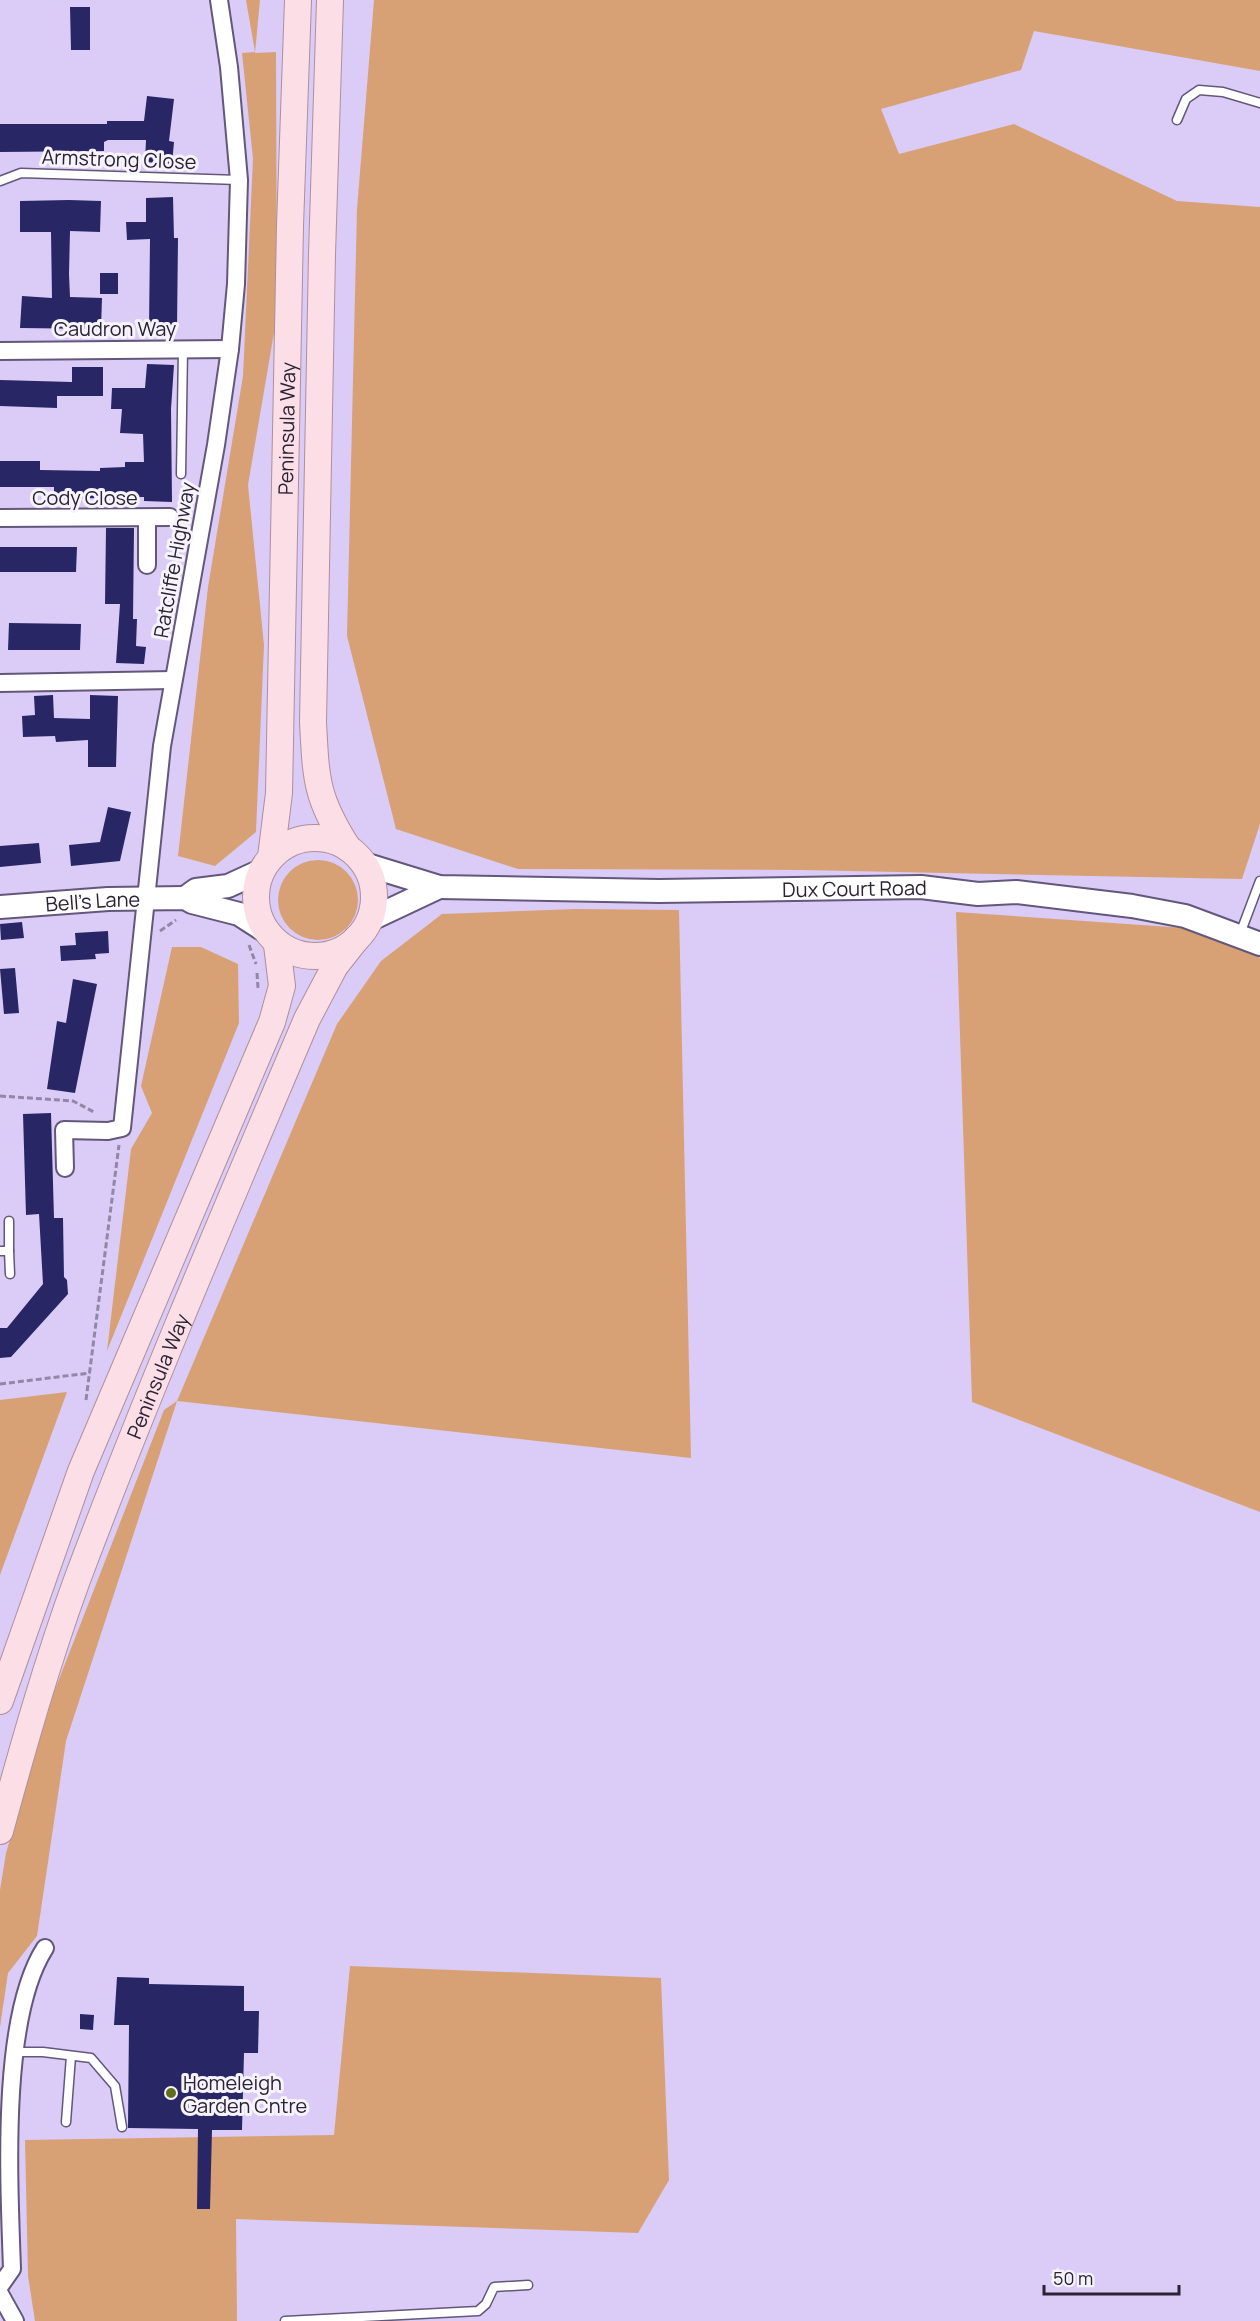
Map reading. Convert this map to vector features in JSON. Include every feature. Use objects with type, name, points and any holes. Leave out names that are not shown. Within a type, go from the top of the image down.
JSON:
[{"type":"main road","name":"Peninsula Way","points":[[267,863],[279,792],[290,226],[297,0]]},
{"type":"main road","name":"Peninsula Way","points":[[330,0],[321,266],[313,722],[318,791],[328,817],[356,856]]},
{"type":"main road","points":[[316,838],[356,856],[373,886],[374,904],[363,929],[331,954],[313,956],[296,953],[263,939],[256,898],[267,863],[298,841],[316,838]]},
{"type":"main road","name":"Peninsula Way","points":[[0,1831],[29,1725],[73,1593],[127,1454],[307,1019],[335,966],[363,929]]},
{"type":"main road","name":"Peninsula Way","points":[[0,1701],[81,1471],[272,1022],[282,986],[263,939]]},
{"type":"street","name":"Ratcliffe Highway","points":[[122,1128],[132,1048],[154,810],[173,680],[204,517],[230,349],[238,258],[239,180],[233,100],[219,0]]},
{"type":"street","name":"Caudron Way","points":[[0,351],[230,349]]},
{"type":"street","name":"Cody Close","points":[[0,518],[170,517]]},
{"type":"street","points":[[147,518],[147,565]]},
{"type":"street","points":[[0,684],[173,680]]},
{"type":"street","name":"Dux Court Road","points":[[356,856],[440,887],[659,891],[795,887],[942,888],[978,894],[1016,892],[1132,906],[1185,916],[1250,939]]},
{"type":"street","name":"Bell's Lane","points":[[182,908],[196,890],[228,886],[267,863]]},
{"type":"street","name":"Dux Court Road","points":[[363,929],[440,887]]},
{"type":"street","name":"Bell's Lane","points":[[0,907],[147,898],[182,908],[192,902],[220,907],[242,915],[263,939]]},
{"type":"street","points":[[65,1168],[64,1130],[108,1131],[122,1128]]},
{"type":"street","points":[[0,2286],[12,2269],[1,2113],[12,2012],[32,1962],[45,1948]]},
{"type":"street","points":[[0,2294],[15,2321]]},
{"type":"lane","points":[[1177,120],[1186,99],[1198,90],[1223,92],[1260,103]]},
{"type":"lane","name":"Armstrong Close","points":[[0,181],[21,173],[239,180]]},
{"type":"lane","points":[[181,474],[183,349]]},
{"type":"lane","points":[[1250,939],[1260,881]]},
{"type":"lane","points":[[9,1221],[5,1251],[10,1274]]},
{"type":"lane","points":[[7,2052],[43,2052],[91,2058],[115,2086],[122,2127]]},
{"type":"lane","points":[[66,2122],[71,2056]]},
{"type":"lane","points":[[285,2321],[478,2311],[486,2304],[494,2287],[528,2285]]},
{"type":"path","points":[[142,932],[158,934],[182,908]]},
{"type":"path","points":[[259,994],[256,963],[263,939]]},
{"type":"path","points":[[0,1096],[73,1101],[122,1128],[87,1406],[94,1395]]},
{"type":"path","points":[[0,1384],[90,1373]]},
{"type":"shaded area","points":[[246,0],[260,0],[255,53],[276,52],[277,315],[248,485],[264,645],[256,832],[215,866],[178,856],[208,587],[243,376],[253,159],[242,53],[255,52]]},
{"type":"shaded area","points":[[374,0],[1260,0],[1260,71],[1034,31],[1021,70],[881,109],[899,154],[1014,124],[1177,201],[1260,207],[1260,824],[1242,879],[802,870],[518,869],[396,829],[347,636],[357,209]]},
{"type":"shaded area","points":[[310,860],[326,860],[347,871],[358,892],[358,908],[347,929],[326,940],[310,940],[296,934],[284,922],[278,908],[278,892],[284,878],[296,866]]},
{"type":"shaded area","points":[[575,909],[679,910],[691,1458],[177,1401],[337,1024],[381,961],[442,914]]},
{"type":"shaded area","points":[[956,912],[1199,929],[1260,958],[1260,1512],[972,1402]]},
{"type":"shaded area","points":[[172,947],[201,947],[238,964],[239,1023],[107,1351],[131,1149],[152,1113],[141,1086]]},
{"type":"shaded area","points":[[67,1392],[0,1575],[0,1400]]},
{"type":"shaded area","points":[[177,1401],[66,1741],[37,1936],[8,1973],[0,2027],[0,1890],[6,1853],[54,1692],[164,1410]]},
{"type":"shaded area","points":[[350,1966],[661,1978],[669,2180],[638,2233],[236,2219],[237,2321],[35,2321],[28,2276],[25,2140],[334,2135]]},
{"type":"building","points":[[70,7],[90,7],[90,50],[71,50]]},
{"type":"building","points":[[147,96],[174,99],[169,141],[174,142],[172,164],[145,162],[146,140],[108,140],[104,142],[104,151],[0,152],[0,124],[107,124],[107,121],[144,121]]},
{"type":"building","points":[[173,197],[174,238],[178,238],[177,329],[149,329],[150,239],[127,240],[126,222],[146,222],[146,198]]},
{"type":"building","points":[[20,201],[101,201],[100,232],[70,231],[69,274],[70,297],[102,298],[101,329],[20,328],[22,296],[52,298],[51,232],[20,232]]},
{"type":"building","points":[[100,273],[118,273],[118,294],[100,294]]},
{"type":"building","points":[[147,364],[174,365],[171,409],[172,502],[144,501],[144,497],[54,499],[54,487],[0,487],[0,461],[40,461],[40,470],[100,471],[100,468],[125,467],[125,462],[144,462],[143,434],[120,433],[122,409],[111,409],[112,388],[145,388]]},
{"type":"building","points":[[72,367],[103,367],[103,396],[57,396],[57,408],[0,406],[0,380],[72,382]]},
{"type":"building","points":[[106,528],[134,528],[133,619],[137,619],[136,646],[146,647],[144,664],[116,663],[120,604],[105,604]]},
{"type":"building","points":[[0,547],[77,547],[76,572],[0,572]]},
{"type":"building","points":[[9,623],[81,624],[80,650],[8,650]]},
{"type":"building","points":[[53,695],[54,718],[90,719],[90,695],[118,696],[116,767],[88,767],[88,740],[56,742],[55,736],[23,737],[22,716],[35,715],[34,696]]},
{"type":"building","points":[[108,807],[131,812],[120,861],[71,866],[69,845],[100,842]]},
{"type":"building","points":[[39,843],[41,863],[0,867],[0,846]]},
{"type":"building","points":[[22,922],[24,938],[1,940],[0,924]]},
{"type":"building","points":[[108,931],[109,953],[95,954],[96,959],[61,961],[60,946],[76,945],[75,933]]},
{"type":"building","points":[[15,968],[19,1013],[4,1014],[0,969]]},
{"type":"building","points":[[73,979],[97,984],[75,1093],[47,1089],[57,1021],[66,1023]]},
{"type":"building","points":[[51,1113],[54,1218],[63,1218],[64,1277],[67,1280],[68,1294],[11,1357],[0,1358],[0,1328],[7,1328],[43,1284],[39,1214],[26,1215],[23,1114]]},
{"type":"building","points":[[117,1977],[149,1978],[149,1984],[244,1986],[244,2011],[259,2011],[258,2053],[244,2053],[242,2130],[212,2130],[210,2209],[197,2209],[198,2129],[128,2128],[129,2025],[114,2025]]},
{"type":"building","points":[[80,2014],[94,2015],[93,2030],[80,2029]]},
{"type":"place","name":"Homeleigh Garden Cntre","points":[[171,2093]]}]
